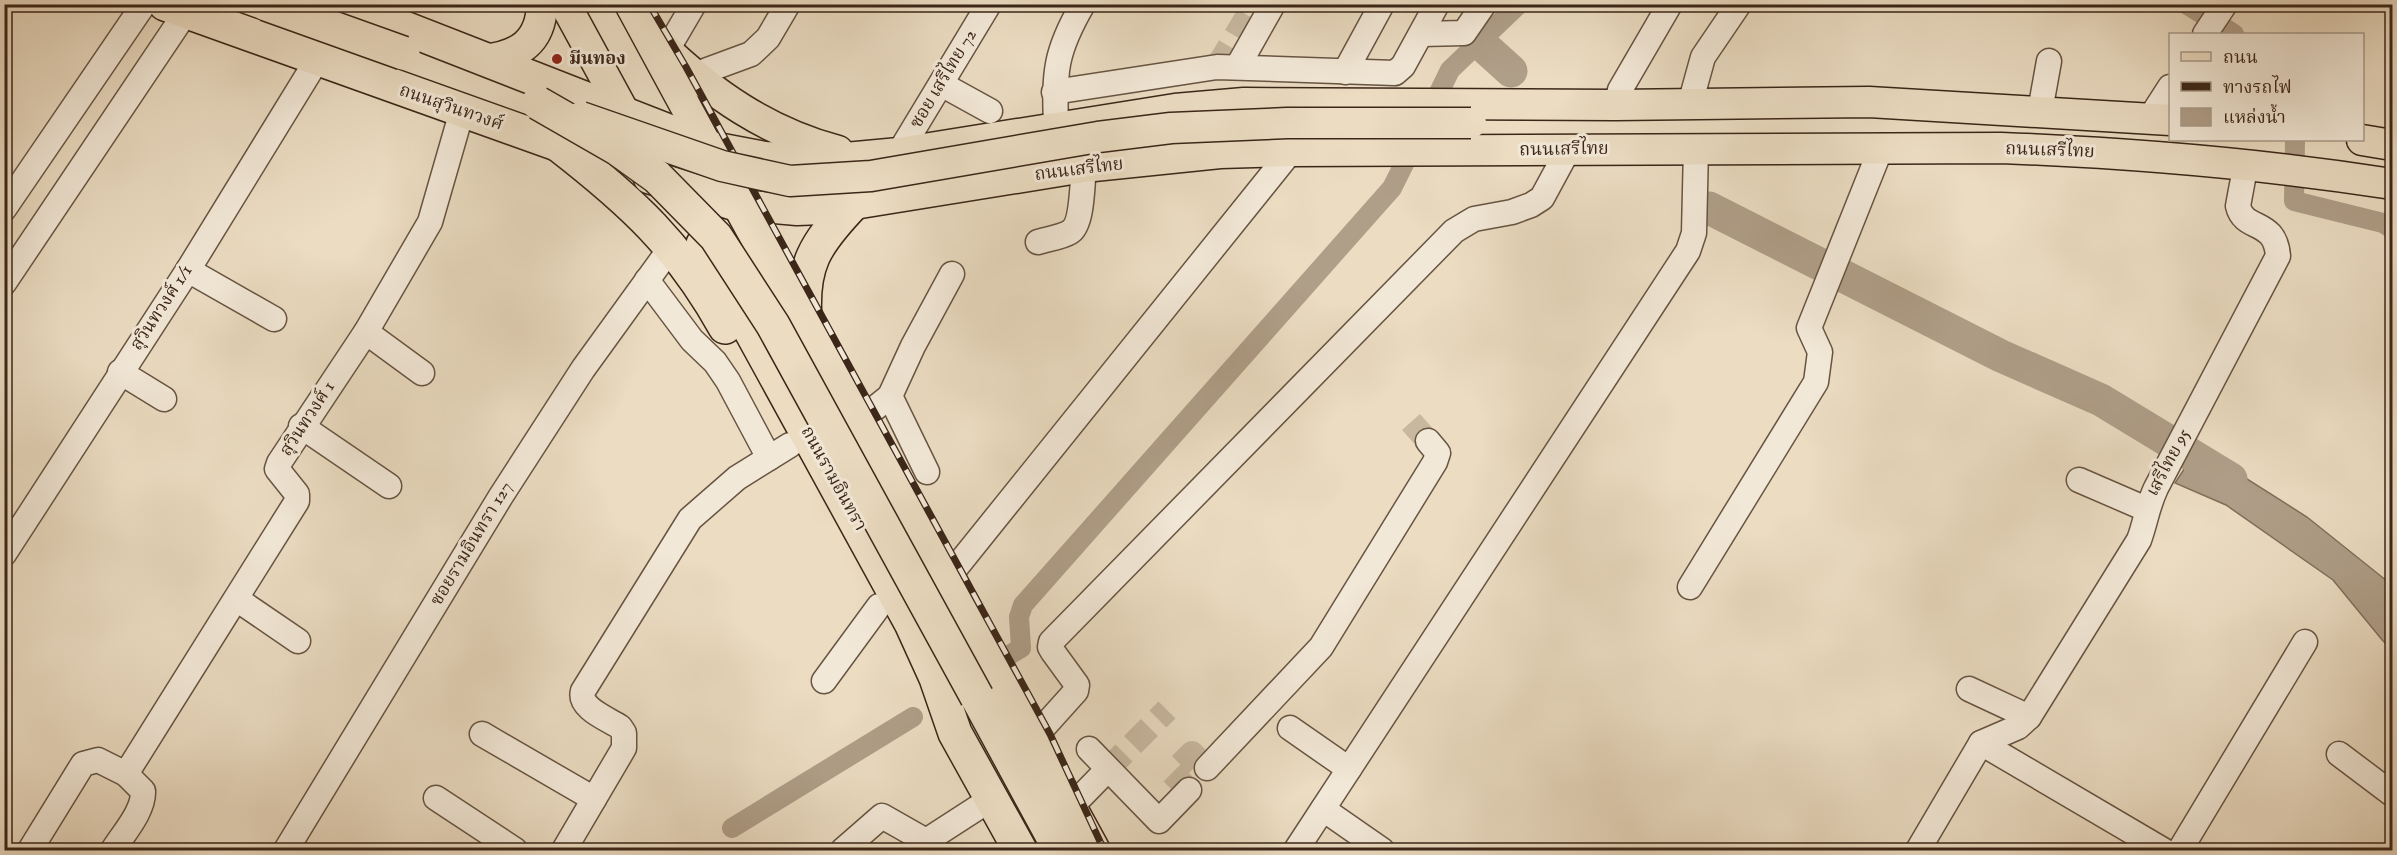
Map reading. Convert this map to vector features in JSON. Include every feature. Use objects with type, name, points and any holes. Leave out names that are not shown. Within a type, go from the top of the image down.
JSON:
[{"type":"highway","points":[[266,4],[538,102],[618,149],[657,177],[716,237],[773,325],[1060,850]]},
{"type":"highway","points":[[349,7],[707,146],[1093,850]]},
{"type":"highway","points":[[349,7],[372,31],[382,56],[379,70],[372,74],[349,72]]},
{"type":"highway","name":"ถนนสุวินทวงศ์","points":[[176,8],[519,132],[739,205]]},
{"type":"highway","points":[[519,132],[541,131],[549,123],[550,113],[544,99],[521,75]]},
{"type":"highway","name":"ถนนรามอินทรา","points":[[626,116],[734,296],[911,623],[936,678],[955,733],[1020,850]]},
{"type":"highway","points":[[560,146],[622,195],[672,246],[707,294],[779,451],[879,606],[955,733]]},
{"type":"highway","points":[[806,323],[803,294],[809,261],[828,231],[852,205]]},
{"type":"highway","points":[[838,489],[882,462]]},
{"type":"main road","points":[[484,60],[506,58],[519,52],[538,28],[542,4]]},
{"type":"main road","points":[[565,4],[626,116]]},
{"type":"main road","points":[[635,15],[667,50],[715,93],[771,127],[804,142],[861,157]]},
{"type":"main road","points":[[635,15],[707,146],[795,160],[899,153],[1056,126],[1215,104],[1408,104],[1479,113],[1826,122],[1885,118],[1944,107]]},
{"type":"main road","points":[[538,102],[722,166],[790,181],[871,176],[1171,128],[1616,105],[1869,102],[2160,119]]},
{"type":"main road","points":[[1119,118],[1111,127],[1109,140],[1111,149],[1123,164]]},
{"type":"main road","points":[[2364,140],[2392,145]]},
{"type":"main road","name":"ถนนเสรีไทย","points":[[739,205],[797,210],[852,205],[1084,168],[1220,153],[1291,151],[1696,148],[2064,150],[2250,164],[2392,184]]},
{"type":"street","points":[[4,209],[144,4]]},
{"type":"street","points":[[667,50],[694,4]]},
{"type":"street","points":[[694,75],[751,54],[768,38],[788,4]]},
{"type":"street","name":"ซอย เสรีไทย 72","points":[[899,153],[989,4]]},
{"type":"street","points":[[1056,126],[1054,92],[1062,43],[1083,4]]},
{"type":"street","points":[[1215,104],[1227,67],[1273,4]]},
{"type":"street","points":[[1345,72],[1382,4]]},
{"type":"street","points":[[1054,92],[1227,67],[1371,73],[1399,70],[1437,4]]},
{"type":"street","points":[[1421,34],[1464,33],[1484,4]]},
{"type":"street","points":[[1616,105],[1620,90],[1670,4]]},
{"type":"street","points":[[1690,104],[1703,57],[1739,4]]},
{"type":"street","points":[[2206,33],[2225,4]]},
{"type":"street","points":[[4,283],[176,8]]},
{"type":"street","name":"สุวินทวงศ์ 1/1","points":[[4,554],[188,270],[317,60]]},
{"type":"street","points":[[2040,111],[2049,60]]},
{"type":"street","points":[[1368,104],[1371,73]]},
{"type":"street","points":[[941,84],[990,111]]},
{"type":"street","points":[[2160,119],[2169,90]]},
{"type":"street","name":"สุวินทวงศ์ 1","points":[[126,774],[238,600],[297,501],[297,494],[277,469],[302,426],[366,332],[430,222],[462,111]]},
{"type":"street","points":[[1296,850],[1688,251],[1694,233],[1696,148]]},
{"type":"street","points":[[1690,587],[1816,381],[1820,352],[1809,328],[1881,148]]},
{"type":"street","points":[[1032,740],[1076,691],[1077,685],[1053,652],[1050,647],[1051,642],[1454,231],[1474,219],[1531,206],[1542,198],[1568,150]]},
{"type":"street","points":[[946,580],[1291,151]]},
{"type":"street","name":"เสรีไทย 95","points":[[1981,743],[2018,727],[2029,717],[2139,540],[2151,499],[2278,256],[2277,242],[2269,231],[2243,218],[2239,213],[2238,206],[2250,164]]},
{"type":"street","points":[[1038,242],[1070,232],[1075,226],[1079,218],[1084,168]]},
{"type":"street","name":"ซอยรามอินทรา 127","points":[[286,850],[501,496],[583,369],[672,246]]},
{"type":"street","points":[[188,270],[274,319]]},
{"type":"street","points":[[859,421],[890,396],[913,346],[952,274]]},
{"type":"street","points":[[564,850],[624,748],[624,737],[620,727],[584,704],[582,697],[584,691],[690,519],[737,478],[779,451],[715,362],[692,340],[647,280]]},
{"type":"street","points":[[366,332],[422,373]]},
{"type":"street","points":[[120,372],[164,399]]},
{"type":"street","points":[[890,396],[927,472]]},
{"type":"street","points":[[302,426],[389,486]]},
{"type":"street","points":[[1207,768],[1321,647],[1435,462],[1438,453],[1428,441]]},
{"type":"street","points":[[2079,480],[2151,499]]},
{"type":"street","points":[[238,600],[298,640]]},
{"type":"street","points":[[824,681],[879,606]]},
{"type":"street","points":[[2180,850],[2306,642]]},
{"type":"street","points":[[1969,689],[2029,717]]},
{"type":"street","points":[[1290,728],[1349,769]]},
{"type":"street","points":[[482,734],[594,799]]},
{"type":"street","points":[[1918,850],[1981,743],[2163,850]]},
{"type":"street","points":[[1089,749],[1159,821],[1189,790]]},
{"type":"street","points":[[2339,754],[2392,794]]},
{"type":"street","points":[[30,850],[83,764],[98,760],[126,774],[140,786],[143,798],[113,850]]},
{"type":"street","points":[[1070,808],[1107,770]]},
{"type":"street","points":[[436,798],[515,850]]},
{"type":"street","points":[[843,850],[882,816],[926,841],[992,799]]},
{"type":"street","points":[[1323,809],[1382,850]]},
{"type":"water","points":[[2198,448],[2307,517],[2392,585],[2392,649],[2333,580],[2226,505],[2175,483]]},
{"type":"waterway","points":[[1429,113],[1450,70],[1519,4]]},
{"type":"waterway","points":[[2186,4],[2232,33]]},
{"type":"waterway","points":[[1479,42],[1511,71]]},
{"type":"waterway","points":[[2295,141],[2294,201],[2383,223],[2392,229]]},
{"type":"waterway","points":[[1011,654],[1021,648],[1019,617],[1023,605],[1392,188],[1415,142]]},
{"type":"waterway","points":[[1709,208],[2001,356],[2101,400],[2231,479]]},
{"type":"waterway","points":[[732,828],[913,717]]},
{"type":"tunnel","points":[[1217,67],[1251,10]]},
{"type":"tunnel","points":[[1411,422],[1428,441]]},
{"type":"tunnel","points":[[1107,770],[1167,710]]},
{"type":"tunnel","points":[[1189,790],[1172,773],[1192,753],[1207,768]]},
{"type":"railway","points":[[649,4],[686,67],[1050,734],[1104,850]]},
{"type":"place","name":"มีนทอง","points":[[557,59]]}]
